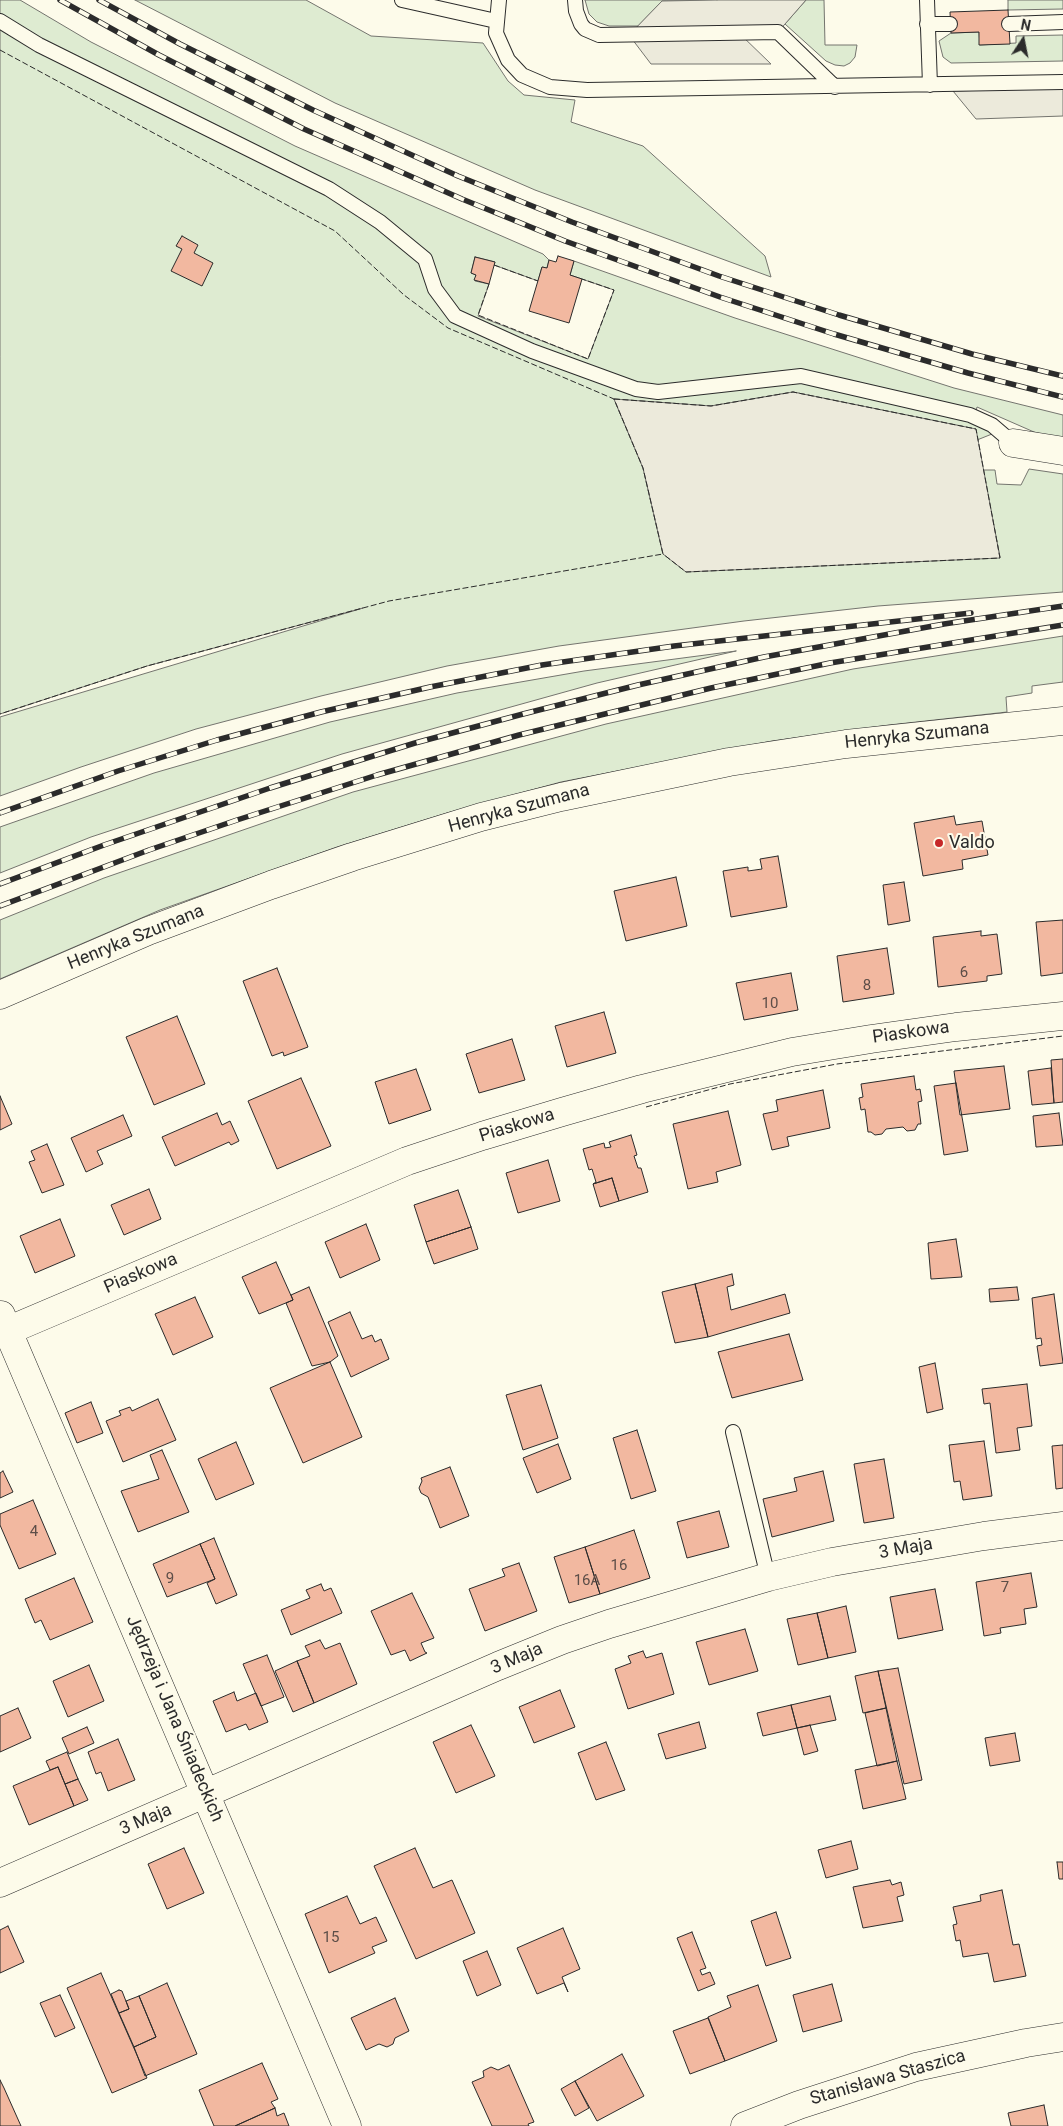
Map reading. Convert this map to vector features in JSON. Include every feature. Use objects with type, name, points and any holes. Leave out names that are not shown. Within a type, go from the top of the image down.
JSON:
[{"type":"street","points":[[1014,443],[1063,451]]},
{"type":"street","name":"Henryka Szumana","points":[[0,995],[148,931],[262,888],[352,857],[481,818],[561,797],[729,762],[846,744],[1063,721]]},
{"type":"street","name":"Piaskowa","points":[[3,1326],[408,1162],[482,1136],[562,1112],[660,1084],[792,1052],[956,1027],[1063,1016]]},
{"type":"street","name":"Jędrzeja i Jana Śniadeckich","points":[[3,1326],[206,1794],[347,2126]]},
{"type":"street","name":"3 Maja","points":[[0,1883],[562,1640],[768,1577],[832,1562],[914,1547],[1063,1526]]},
{"type":"street","name":"Stanisława Staszica","points":[[745,2126],[799,2105],[916,2066],[1026,2042],[1063,2037]]},
{"type":"lane","points":[[402,0],[496,20]]},
{"type":"lane","points":[[500,0],[496,20],[496,33],[499,42],[515,68],[531,80],[550,87],[587,90],[1063,82]]},
{"type":"lane","points":[[576,0],[576,11],[581,24],[599,35],[778,32],[835,87]]},
{"type":"lane","points":[[927,0],[930,85]]},
{"type":"lane","points":[[0,21],[39,45],[329,189],[380,222],[425,259],[435,289],[455,316],[532,351],[636,389],[658,392],[801,376],[970,415],[992,424],[1014,443]]},
{"type":"lane","points":[[1009,24],[1063,22]]},
{"type":"lane","points":[[928,24],[950,24]]},
{"type":"lane","points":[[733,1432],[768,1577]]},
{"type":"green space","points":[[0,0],[20,0],[91,42],[295,146],[543,254],[549,260],[547,268],[542,267],[538,281],[494,265],[495,262],[475,257],[471,273],[476,275],[475,281],[489,284],[478,316],[588,359],[614,290],[570,275],[574,261],[735,318],[954,388],[1063,415],[1063,440],[1034,432],[977,407],[973,423],[988,427],[992,434],[977,440],[975,429],[793,392],[711,406],[614,399],[643,468],[663,554],[1000,557],[983,470],[995,470],[997,484],[1021,485],[1029,469],[1063,474],[1063,592],[878,606],[744,621],[559,646],[447,666],[321,696],[196,729],[0,796],[0,717],[363,608],[147,666],[0,714]]},
{"type":"green space","points":[[135,0],[306,0],[371,36],[483,43],[508,81],[524,95],[575,100],[571,122],[643,146],[765,256],[771,277],[535,190],[335,103]]},
{"type":"green space","points":[[585,0],[717,0],[662,1],[638,26],[609,26],[597,22],[589,14]]},
{"type":"green space","points":[[806,0],[824,0],[825,45],[857,45],[855,57],[850,63],[844,66],[826,61],[785,24]]},
{"type":"green space","points":[[1008,0],[1063,0],[1063,9],[1008,10]]},
{"type":"green space","points":[[979,32],[980,45],[1016,43],[1016,36],[1063,35],[1063,61],[951,63],[943,57],[939,41],[951,33]]},
{"type":"green space","points":[[1063,636],[1063,682],[1032,686],[1032,693],[1006,697],[1007,712],[889,725],[772,741],[561,782],[447,813],[337,847],[160,910],[0,979],[0,920],[104,878],[353,792],[606,724],[853,669]]},
{"type":"green space","points":[[736,651],[597,683],[342,754],[91,837],[0,873],[0,827],[154,773],[330,722],[457,693],[584,671]]},
{"type":"shaded area","points":[[806,0],[778,32],[739,33],[771,64],[651,64],[629,35],[662,1]]},
{"type":"shaded area","points":[[1063,88],[1063,116],[976,119],[953,91]]},
{"type":"shaded area","points":[[793,392],[976,429],[1000,558],[686,572],[663,554],[643,468],[614,399],[711,406]]},
{"type":"building","points":[[1008,10],[1010,44],[979,45],[979,32],[951,33],[950,12]]},
{"type":"building","points":[[182,236],[198,245],[194,253],[213,263],[202,286],[171,271],[182,249],[176,246]]},
{"type":"building","points":[[558,256],[574,261],[570,275],[582,279],[569,323],[529,311],[542,267],[547,268],[549,260],[556,262]]},
{"type":"building","points":[[475,257],[495,262],[489,284],[474,280],[476,275],[471,273]]},
{"type":"building","points":[[954,816],[956,825],[982,821],[988,855],[962,860],[963,869],[923,876],[914,823]]},
{"type":"building","points":[[778,856],[787,907],[731,917],[723,871],[748,867],[748,871],[762,869],[760,859]]},
{"type":"building","points":[[676,877],[687,926],[626,941],[614,891]]},
{"type":"building","points":[[904,882],[910,921],[888,925],[883,885]]},
{"type":"building","points":[[1063,920],[1063,973],[1041,976],[1036,922]]},
{"type":"building","points":[[981,931],[981,936],[997,934],[1002,974],[987,976],[987,981],[938,987],[933,937]]},
{"type":"building","points":[[887,948],[894,994],[843,1002],[837,956]]},
{"type":"building","points":[[277,968],[308,1047],[284,1056],[283,1052],[272,1056],[243,981]]},
{"type":"building","points":[[791,973],[798,1010],[744,1020],[736,983]]},
{"type":"building","points":[[604,1012],[616,1053],[567,1067],[555,1026]]},
{"type":"building","points":[[177,1016],[205,1084],[154,1105],[126,1037]]},
{"type":"building","points":[[512,1039],[525,1080],[479,1093],[466,1054]]},
{"type":"building","points":[[1063,1059],[1063,1102],[1054,1103],[1051,1060]]},
{"type":"building","points":[[1004,1066],[1010,1109],[960,1115],[954,1071]]},
{"type":"building","points":[[1051,1068],[1054,1103],[1032,1105],[1028,1071]]},
{"type":"building","points":[[416,1069],[431,1110],[389,1124],[375,1082]]},
{"type":"building","points":[[914,1076],[916,1090],[920,1089],[922,1101],[918,1102],[921,1124],[918,1124],[915,1130],[907,1131],[903,1127],[886,1129],[882,1134],[875,1135],[868,1132],[865,1109],[861,1110],[859,1098],[863,1097],[861,1084]]},
{"type":"building","points":[[301,1078],[331,1146],[277,1169],[248,1101]]},
{"type":"building","points":[[956,1083],[968,1151],[944,1155],[934,1086]]},
{"type":"building","points":[[823,1090],[830,1128],[787,1137],[789,1146],[772,1150],[763,1114],[778,1111],[776,1100]]},
{"type":"building","points":[[0,1096],[12,1124],[0,1130]]},
{"type":"building","points":[[728,1111],[741,1165],[716,1172],[718,1182],[688,1189],[673,1124]]},
{"type":"building","points":[[217,1113],[222,1125],[230,1121],[239,1141],[231,1145],[229,1142],[175,1166],[162,1137]]},
{"type":"building","points":[[1059,1113],[1063,1145],[1036,1147],[1033,1116]]},
{"type":"building","points":[[123,1115],[132,1136],[97,1151],[103,1164],[86,1172],[71,1138]]},
{"type":"building","points":[[631,1135],[637,1155],[634,1156],[638,1168],[641,1168],[648,1192],[619,1201],[612,1178],[593,1184],[596,1182],[592,1169],[589,1170],[583,1149],[604,1143],[605,1148],[611,1147],[609,1142]]},
{"type":"building","points":[[47,1144],[64,1185],[42,1193],[29,1162],[35,1160],[31,1151]]},
{"type":"building","points":[[548,1160],[560,1201],[518,1213],[506,1173]]},
{"type":"building","points":[[612,1178],[619,1201],[600,1207],[593,1184]]},
{"type":"building","points":[[149,1189],[161,1219],[124,1235],[111,1205]]},
{"type":"building","points":[[458,1190],[471,1227],[426,1242],[414,1205]]},
{"type":"building","points":[[60,1219],[75,1256],[35,1273],[20,1236]]},
{"type":"building","points":[[366,1224],[380,1260],[340,1278],[325,1242]]},
{"type":"building","points":[[471,1227],[478,1249],[434,1264],[426,1242]]},
{"type":"building","points":[[956,1239],[962,1277],[931,1279],[928,1243]]},
{"type":"building","points":[[276,1262],[293,1300],[259,1314],[242,1277]]},
{"type":"building","points":[[732,1274],[734,1285],[727,1287],[731,1310],[785,1294],[790,1313],[708,1337],[695,1284]]},
{"type":"building","points":[[695,1284],[708,1337],[675,1343],[662,1292]]},
{"type":"building","points":[[309,1287],[338,1356],[330,1362],[312,1366],[286,1303],[293,1300],[291,1295]]},
{"type":"building","points":[[1017,1287],[1019,1300],[990,1302],[989,1289]]},
{"type":"building","points":[[1054,1294],[1063,1363],[1040,1366],[1037,1346],[1042,1345],[1041,1338],[1036,1339],[1032,1298]]},
{"type":"building","points":[[195,1297],[213,1337],[173,1355],[155,1314]]},
{"type":"building","points":[[350,1312],[362,1339],[372,1335],[375,1342],[381,1339],[389,1359],[351,1377],[328,1322]]},
{"type":"building","points":[[789,1334],[803,1380],[732,1398],[718,1352]]},
{"type":"building","points":[[330,1362],[362,1437],[303,1463],[270,1388]]},
{"type":"building","points":[[935,1363],[943,1409],[927,1413],[919,1367]]},
{"type":"building","points":[[1027,1384],[1032,1426],[1017,1428],[1020,1450],[996,1453],[990,1403],[984,1404],[982,1389]]},
{"type":"building","points":[[541,1385],[558,1438],[523,1450],[506,1395]]},
{"type":"building","points":[[158,1399],[176,1440],[123,1462],[106,1421],[121,1415],[119,1411],[130,1407],[132,1411]]},
{"type":"building","points":[[91,1402],[103,1433],[77,1443],[65,1413]]},
{"type":"building","points":[[637,1430],[656,1491],[631,1499],[613,1438]]},
{"type":"building","points":[[984,1441],[992,1496],[963,1500],[960,1481],[954,1482],[949,1445]]},
{"type":"building","points":[[236,1442],[254,1484],[216,1500],[198,1459]]},
{"type":"building","points":[[558,1444],[571,1479],[537,1493],[523,1458]]},
{"type":"building","points":[[1063,1445],[1063,1488],[1056,1489],[1052,1446]]},
{"type":"building","points":[[162,1450],[189,1512],[138,1532],[121,1491],[159,1479],[150,1455]]},
{"type":"building","points":[[884,1459],[894,1518],[864,1523],[854,1464]]},
{"type":"building","points":[[450,1467],[469,1516],[440,1528],[428,1497],[421,1493],[419,1488],[422,1481],[421,1478]]},
{"type":"building","points":[[3,1471],[13,1492],[0,1498],[0,1473]]},
{"type":"building","points":[[823,1471],[834,1521],[772,1537],[763,1499],[797,1491],[794,1478]]},
{"type":"building","points":[[33,1500],[56,1554],[19,1569],[0,1525],[0,1514]]},
{"type":"building","points":[[719,1511],[729,1547],[687,1558],[677,1522]]},
{"type":"building","points":[[634,1530],[650,1578],[600,1594],[585,1547]]},
{"type":"building","points":[[214,1538],[237,1595],[216,1604],[207,1583],[215,1579],[200,1544]]},
{"type":"building","points":[[200,1544],[215,1579],[167,1597],[153,1564]]},
{"type":"building","points":[[585,1547],[600,1594],[569,1603],[554,1557]]},
{"type":"building","points":[[519,1563],[537,1611],[485,1631],[469,1589],[505,1576],[502,1569]]},
{"type":"building","points":[[1031,1573],[1037,1607],[1024,1609],[1026,1624],[1000,1628],[1001,1633],[984,1636],[976,1582]]},
{"type":"building","points":[[74,1578],[93,1622],[50,1640],[41,1620],[35,1623],[25,1599]]},
{"type":"building","points":[[321,1584],[324,1591],[331,1588],[342,1613],[291,1635],[281,1610],[310,1598],[306,1590]]},
{"type":"building","points":[[935,1589],[943,1630],[898,1639],[890,1597]]},
{"type":"building","points":[[412,1593],[434,1638],[421,1643],[427,1653],[410,1661],[405,1650],[391,1655],[371,1611]]},
{"type":"building","points":[[846,1606],[856,1652],[828,1658],[817,1613]]},
{"type":"building","points":[[817,1613],[828,1658],[798,1665],[787,1619]]},
{"type":"building","points":[[745,1629],[758,1671],[709,1685],[696,1642]]},
{"type":"building","points":[[320,1640],[325,1649],[340,1643],[357,1684],[314,1703],[297,1661],[310,1656],[305,1646]]},
{"type":"building","points":[[643,1651],[646,1658],[662,1653],[674,1694],[628,1709],[615,1669],[631,1663],[628,1656]]},
{"type":"building","points":[[267,1655],[284,1697],[261,1706],[243,1664]]},
{"type":"building","points":[[297,1661],[314,1703],[293,1712],[275,1671]]},
{"type":"building","points":[[89,1665],[104,1701],[68,1717],[53,1681]]},
{"type":"building","points":[[898,1668],[922,1780],[904,1784],[878,1671]]},
{"type":"building","points":[[878,1671],[886,1708],[863,1713],[855,1676]]},
{"type":"building","points":[[560,1690],[575,1727],[534,1743],[519,1707]]},
{"type":"building","points":[[234,1692],[237,1701],[256,1693],[268,1722],[249,1730],[246,1724],[226,1732],[213,1701]]},
{"type":"building","points":[[830,1696],[836,1720],[797,1728],[791,1705]]},
{"type":"building","points":[[791,1705],[797,1728],[763,1736],[757,1713]]},
{"type":"building","points":[[18,1708],[31,1738],[0,1752],[0,1716]]},
{"type":"building","points":[[886,1708],[897,1761],[877,1766],[865,1713]]},
{"type":"building","points":[[699,1722],[706,1748],[666,1759],[658,1734]]},
{"type":"building","points":[[471,1725],[495,1776],[456,1793],[433,1742]]},
{"type":"building","points":[[810,1725],[818,1751],[804,1755],[797,1728]]},
{"type":"building","points":[[87,1727],[94,1743],[69,1754],[62,1738]]},
{"type":"building","points":[[1015,1733],[1020,1761],[990,1766],[985,1738]]},
{"type":"building","points":[[118,1739],[135,1780],[108,1791],[101,1772],[96,1774],[88,1752]]},
{"type":"building","points":[[606,1742],[625,1790],[596,1800],[578,1753]]},
{"type":"building","points":[[67,1752],[78,1779],[65,1784],[58,1767],[50,1770],[46,1761]]},
{"type":"building","points":[[897,1761],[906,1799],[863,1809],[855,1770]]},
{"type":"building","points":[[58,1767],[74,1806],[29,1825],[13,1786]]},
{"type":"building","points":[[78,1779],[88,1800],[74,1806],[65,1784]]},
{"type":"building","points":[[851,1841],[858,1869],[826,1878],[818,1850]]},
{"type":"building","points":[[184,1848],[204,1893],[167,1909],[148,1864]]},
{"type":"building","points":[[415,1848],[433,1888],[452,1880],[475,1933],[416,1959],[374,1866]]},
{"type":"building","points":[[1057,1862],[1063,1862],[1063,1879],[1059,1879]]},
{"type":"building","points":[[890,1880],[892,1885],[901,1882],[904,1895],[897,1897],[903,1921],[863,1928],[853,1887]]},
{"type":"building","points":[[1002,1890],[1013,1945],[1019,1944],[1026,1976],[994,1982],[988,1953],[963,1957],[960,1940],[956,1941],[953,1925],[957,1924],[953,1907],[981,1901],[980,1895]]},
{"type":"building","points":[[347,1896],[360,1924],[376,1917],[387,1941],[372,1947],[375,1953],[329,1973],[305,1914]]},
{"type":"building","points":[[776,1912],[791,1958],[766,1966],[751,1921]]},
{"type":"building","points":[[8,1926],[24,1962],[0,1973],[0,1930]]},
{"type":"building","points":[[563,1928],[580,1969],[562,1977],[568,1992],[564,1983],[537,1994],[517,1948]]},
{"type":"building","points":[[692,1932],[706,1968],[700,1970],[702,1975],[710,1972],[715,1984],[698,1991],[677,1938]]},
{"type":"building","points":[[487,1951],[501,1985],[477,1996],[463,1961]]},
{"type":"building","points":[[101,1973],[147,2078],[112,2093],[67,1988]]},
{"type":"building","points":[[167,1983],[197,2054],[145,2076],[134,2047],[156,2037],[139,1996]]},
{"type":"building","points":[[832,1984],[842,2021],[803,2032],[793,1995]]},
{"type":"building","points":[[758,1985],[777,2041],[725,2061],[708,2017],[731,2007],[727,1996]]},
{"type":"building","points":[[119,1990],[122,1991],[129,2009],[119,2013],[111,1994]]},
{"type":"building","points":[[60,1995],[75,2028],[55,2037],[40,2003]]},
{"type":"building","points":[[139,1996],[156,2037],[134,2047],[119,2013],[129,2009],[126,2001]]},
{"type":"building","points":[[395,1998],[409,2031],[395,2038],[393,2044],[387,2047],[379,2044],[366,2050],[351,2018]]},
{"type":"building","points":[[708,2018],[725,2061],[690,2074],[673,2031]]},
{"type":"building","points":[[622,2054],[644,2096],[597,2121],[575,2081]]},
{"type":"building","points":[[262,2063],[278,2099],[271,2102],[275,2108],[235,2126],[214,2126],[199,2090]]},
{"type":"building","points":[[509,2065],[534,2122],[528,2124],[529,2126],[492,2126],[472,2082],[484,2077],[483,2071],[491,2067],[498,2070]]},
{"type":"building","points":[[0,2080],[4,2088],[21,2126],[0,2126]]},
{"type":"building","points":[[575,2081],[589,2108],[575,2116],[561,2089]]},
{"type":"building","points":[[1044,2105],[1048,2126],[1011,2126],[1008,2113]]},
{"type":"building","points":[[275,2108],[277,2116],[284,2113],[289,2126],[235,2126]]},
{"type":"railway","points":[[60,0],[159,55],[304,129],[462,199],[565,241],[720,297],[834,334],[968,373],[1063,397]]},
{"type":"railway","points":[[99,0],[180,44],[313,110],[458,176],[572,222],[719,276],[839,315],[972,354],[1063,376]]},
{"type":"railway","points":[[0,884],[104,845],[270,788],[415,743],[523,714],[638,685],[764,657],[944,624],[1063,606]]},
{"type":"railway","points":[[0,813],[118,771],[217,740],[321,712],[430,687],[542,665],[674,646],[971,613]]},
{"type":"railway","points":[[0,906],[149,850],[237,820],[377,775],[519,735],[711,688],[830,663],[1063,625]]},
{"type":"fence","points":[[0,50],[335,231],[404,295],[448,328],[614,399],[643,468],[663,554],[389,601],[147,666],[0,714]]},
{"type":"fence","points":[[494,265],[538,281]]},
{"type":"fence","points":[[489,284],[478,315],[588,359],[614,290],[582,279]]},
{"type":"fence","points":[[614,399],[711,406],[793,392],[976,429],[1000,558],[686,572],[663,554]]},
{"type":"fence","points":[[646,1107],[730,1084],[837,1064],[1063,1036]]},
{"type":"place","name":"Valdo","points":[[939,843]]}]
